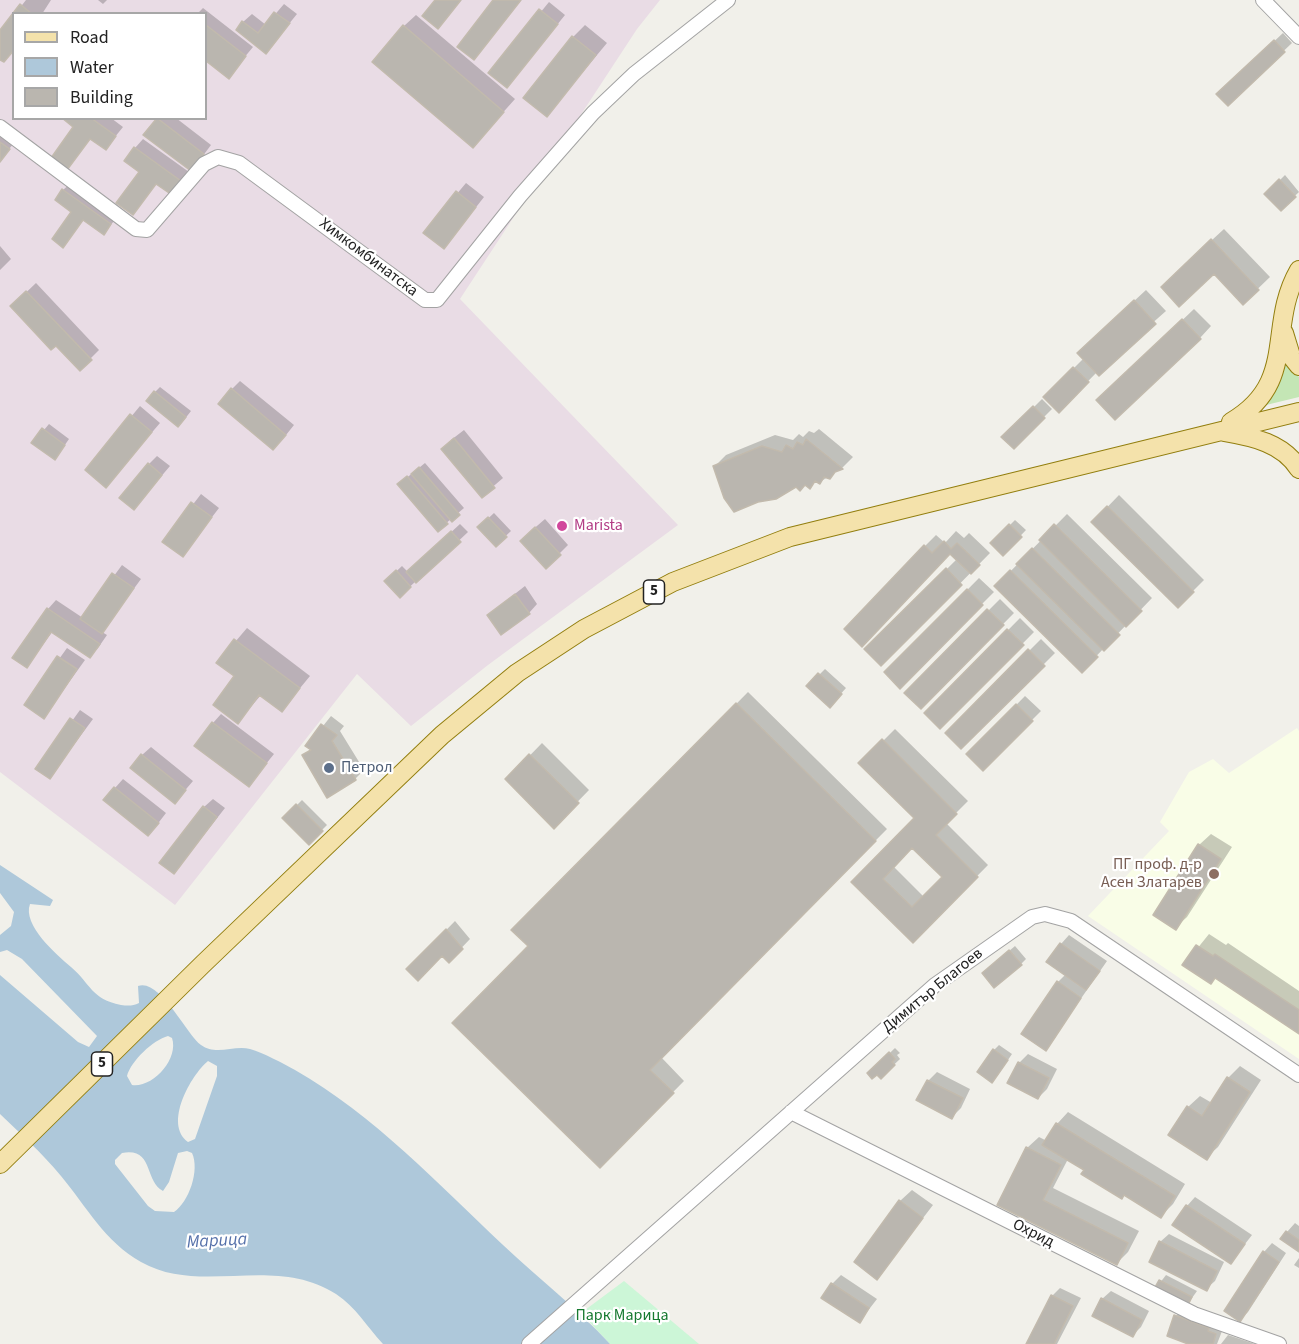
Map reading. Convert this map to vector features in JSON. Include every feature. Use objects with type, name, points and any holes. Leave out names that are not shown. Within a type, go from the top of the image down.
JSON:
[{"type":"main road","points":[[1217,431],[1245,414],[1265,393],[1274,373],[1286,302],[1299,270]]},
{"type":"main road","points":[[1283,328],[1288,350],[1299,366]]},
{"type":"main road","name":"5","points":[[0,1164],[204,963],[442,735],[517,673],[584,629],[673,582],[790,537],[1299,412]]},
{"type":"main road","points":[[1217,431],[1267,442],[1284,453],[1299,469]]},
{"type":"street","name":"Химкомбинатска","points":[[0,127],[136,230],[147,230],[204,164],[218,157],[239,163],[425,300],[437,300],[520,196],[593,113],[634,74],[728,0]]},
{"type":"street","points":[[1263,0],[1299,37]]},
{"type":"street","name":"Димитър Благоев","points":[[529,1344],[935,986],[1032,917],[1045,914],[1071,921],[1299,1075]]},
{"type":"street","name":"Охрид","points":[[791,1112],[1194,1314],[1279,1344]]},
{"type":"shaded area","points":[[0,0],[660,0],[637,29],[460,299],[678,525],[488,665],[411,726],[357,674],[175,905],[0,772]]},
{"type":"shaded area","name":"ПГ проф. д-р Асен Златарев","points":[[1297,728],[1299,731],[1299,1059],[1088,916],[1169,831],[1160,822],[1189,772],[1213,759],[1229,773]]},
{"type":"green space","points":[[1282,358],[1299,377],[1299,397],[1262,406]]},
{"type":"green space","name":"Парк Марица","points":[[624,1281],[699,1344],[610,1344],[581,1313]]},
{"type":"water","name":"Марица","points":[[0,865],[53,900],[50,906],[30,904],[31,921],[42,939],[103,999],[121,1005],[135,1005],[139,1003],[138,986],[146,986],[164,998],[201,1045],[213,1050],[250,1049],[273,1058],[324,1088],[352,1108],[404,1152],[610,1344],[383,1344],[343,1299],[312,1283],[287,1277],[262,1275],[188,1276],[164,1271],[128,1254],[106,1234],[46,1159],[0,1114],[0,975],[78,1042],[89,1047],[97,1036],[22,959],[7,950],[0,952],[0,935],[11,926],[14,912],[0,893]],"holes":[[[168,1036],[172,1038],[173,1046],[168,1063],[156,1077],[148,1082],[132,1085],[127,1076],[133,1064],[149,1046]],[[208,1061],[217,1066],[217,1076],[195,1139],[188,1142],[181,1134],[178,1124],[179,1112],[182,1100],[201,1068]],[[187,1151],[192,1153],[195,1168],[192,1185],[184,1201],[174,1212],[155,1211],[148,1206],[115,1164],[115,1160],[122,1153],[132,1152],[139,1155],[144,1160],[153,1180],[163,1191],[169,1182],[178,1153]]]},
{"type":"building","points":[[435,0],[461,0],[438,29],[422,16]]},
{"type":"building","points":[[493,0],[521,0],[474,60],[457,47]]},
{"type":"building","points":[[20,4],[30,12],[14,12]]},
{"type":"building","points":[[539,9],[558,24],[507,88],[488,73]]},
{"type":"building","points":[[274,12],[290,23],[266,54],[236,30],[242,21],[258,33]]},
{"type":"building","points":[[12,14],[12,52],[4,62],[0,60],[0,30]]},
{"type":"building","points":[[403,25],[504,112],[473,148],[372,62]]},
{"type":"building","points":[[207,26],[246,56],[229,79],[207,62]]},
{"type":"building","points":[[572,36],[596,55],[547,117],[523,98]]},
{"type":"building","points":[[1274,40],[1285,52],[1228,106],[1216,94]]},
{"type":"building","points":[[64,120],[94,120],[116,136],[106,150],[90,139],[67,170],[51,158],[73,127]]},
{"type":"building","points":[[155,120],[160,120],[204,154],[191,171],[143,135]]},
{"type":"building","points":[[0,142],[10,149],[0,162]]},
{"type":"building","points":[[134,147],[181,181],[172,195],[156,184],[133,215],[116,203],[139,172],[124,161]]},
{"type":"building","points":[[1279,179],[1296,197],[1281,211],[1264,194]]},
{"type":"building","points":[[62,189],[111,224],[104,235],[83,220],[63,248],[52,239],[71,212],[55,200]]},
{"type":"building","points":[[456,191],[476,207],[444,249],[423,233]]},
{"type":"building","points":[[1211,239],[1259,290],[1243,305],[1214,274],[1179,307],[1161,287]]},
{"type":"building","points":[[26,291],[92,360],[80,371],[56,346],[51,350],[10,306]]},
{"type":"building","points":[[1134,300],[1156,324],[1099,376],[1077,353]]},
{"type":"building","points":[[1182,319],[1201,339],[1115,420],[1096,400]]},
{"type":"building","points":[[1073,367],[1089,382],[1059,413],[1043,397]]},
{"type":"building","points":[[231,388],[286,435],[273,450],[218,404]]},
{"type":"building","points":[[154,391],[186,417],[178,427],[146,401]]},
{"type":"building","points":[[1033,406],[1045,418],[1014,449],[1001,437]]},
{"type":"building","points":[[130,414],[152,432],[106,488],[85,470]]},
{"type":"building","points":[[42,428],[65,445],[55,460],[31,443]]},
{"type":"building","points":[[454,438],[495,488],[482,498],[441,449]]},
{"type":"building","points":[[806,439],[843,469],[835,472],[830,479],[824,477],[820,484],[815,481],[810,489],[805,485],[800,491],[796,487],[776,499],[758,502],[734,512],[724,498],[713,466],[762,446],[782,452],[786,445],[793,449],[797,442],[803,445]]},
{"type":"building","points":[[148,463],[162,475],[134,510],[119,498]]},
{"type":"building","points":[[419,467],[460,515],[452,522],[411,474]]},
{"type":"building","points":[[407,476],[448,524],[438,532],[397,484]]},
{"type":"building","points":[[191,502],[212,517],[183,557],[162,542]]},
{"type":"building","points":[[1107,506],[1194,592],[1178,608],[1091,522]]},
{"type":"building","points":[[488,517],[507,537],[496,547],[477,527]]},
{"type":"building","points":[[1009,524],[1022,537],[1003,556],[990,543]]},
{"type":"building","points":[[1054,524],[1142,611],[1126,627],[1039,540]]},
{"type":"building","points":[[535,527],[561,555],[546,569],[520,541]]},
{"type":"building","points":[[451,531],[461,542],[416,583],[406,572]]},
{"type":"building","points":[[944,541],[951,549],[957,543],[980,565],[971,574],[950,554],[862,647],[844,629],[924,545],[932,553]]},
{"type":"building","points":[[1032,548],[1120,635],[1104,651],[1016,564]]},
{"type":"building","points":[[946,568],[962,585],[881,666],[864,649]]},
{"type":"building","points":[[396,570],[411,587],[400,598],[384,581]]},
{"type":"building","points":[[1010,570],[1098,657],[1082,673],[994,586]]},
{"type":"building","points":[[112,573],[134,588],[102,634],[80,619]]},
{"type":"building","points":[[967,589],[983,605],[900,689],[884,672]]},
{"type":"building","points":[[515,594],[530,614],[501,635],[487,615]]},
{"type":"building","points":[[47,608],[100,644],[90,658],[51,632],[27,668],[12,658]]},
{"type":"building","points":[[987,609],[1004,625],[921,709],[904,693]]},
{"type":"building","points":[[1007,629],[1024,645],[940,729],[924,713]]},
{"type":"building","points":[[234,639],[300,688],[282,712],[259,695],[238,724],[213,705],[234,676],[216,663]]},
{"type":"building","points":[[1028,649],[1045,666],[961,749],[945,733]]},
{"type":"building","points":[[57,656],[77,669],[44,719],[24,705]]},
{"type":"building","points":[[818,673],[842,694],[830,708],[806,686]]},
{"type":"building","points":[[736,703],[876,841],[650,1070],[674,1093],[600,1168],[452,1023],[528,946],[511,930]]},
{"type":"building","points":[[1016,704],[1033,721],[983,771],[966,754]]},
{"type":"building","points":[[70,718],[85,728],[50,779],[35,769]]},
{"type":"building","points":[[212,722],[267,763],[249,787],[194,746]]},
{"type":"building","name":"Петрол","points":[[321,724],[337,735],[332,741],[356,780],[327,798],[302,755],[311,750],[305,746]]},
{"type":"building","points":[[882,739],[957,814],[936,835],[978,877],[913,943],[851,882],[914,818],[858,763]],"holes":[[[912,848],[942,877],[912,907],[883,879]]]},
{"type":"building","points":[[141,754],[186,790],[175,804],[130,768]]},
{"type":"building","points":[[529,754],[579,803],[554,829],[505,779]]},
{"type":"building","points":[[114,787],[159,823],[148,836],[103,800]]},
{"type":"building","points":[[296,804],[323,831],[309,845],[282,818]]},
{"type":"building","points":[[203,806],[217,817],[174,874],[159,863]]},
{"type":"building","points":[[1198,844],[1221,859],[1176,930],[1153,915]]},
{"type":"building","points":[[446,929],[463,949],[449,963],[442,956],[418,981],[406,969]]},
{"type":"building","points":[[1060,943],[1100,971],[1086,990],[1046,962]]},
{"type":"building","points":[[1196,945],[1213,956],[1215,954],[1299,1010],[1299,1034],[1215,978],[1211,984],[1182,965]]},
{"type":"building","points":[[1009,950],[1022,965],[994,988],[982,973]]},
{"type":"building","points":[[1057,981],[1081,998],[1046,1051],[1021,1034]]},
{"type":"building","points":[[993,1049],[1008,1060],[992,1083],[977,1072]]},
{"type":"building","points":[[889,1052],[895,1059],[892,1062],[895,1065],[881,1079],[877,1075],[872,1079],[867,1073]]},
{"type":"building","points":[[1018,1062],[1049,1078],[1038,1099],[1007,1083]]},
{"type":"building","points":[[1227,1077],[1250,1092],[1207,1160],[1168,1135],[1187,1106],[1202,1116]]},
{"type":"building","points":[[927,1080],[963,1098],[952,1119],[916,1100]]},
{"type":"building","points":[[1056,1123],[1175,1196],[1161,1218],[1124,1195],[1122,1199],[1081,1174],[1084,1170],[1042,1145]]},
{"type":"building","points":[[1026,1147],[1061,1165],[1043,1200],[1128,1243],[1117,1265],[997,1205]]},
{"type":"building","points":[[899,1200],[923,1218],[877,1280],[854,1262]]},
{"type":"building","points":[[1186,1205],[1245,1244],[1231,1264],[1172,1225]]},
{"type":"building","points":[[1286,1231],[1299,1240],[1299,1252],[1280,1239]]},
{"type":"building","points":[[1159,1241],[1217,1271],[1207,1291],[1149,1262]]},
{"type":"building","points":[[1263,1251],[1279,1262],[1240,1322],[1224,1311]]},
{"type":"building","points":[[1159,1280],[1192,1297],[1187,1307],[1154,1289]]},
{"type":"building","points":[[831,1283],[869,1308],[860,1323],[821,1298]]},
{"type":"building","points":[[1051,1295],[1073,1306],[1054,1344],[1026,1344]]},
{"type":"building","points":[[1101,1298],[1142,1320],[1133,1337],[1092,1316]]},
{"type":"building","points":[[1174,1315],[1209,1328],[1208,1331],[1216,1334],[1213,1344],[1188,1344],[1167,1336]]},
{"type":"place","name":"Marista","points":[[562,526]]},
{"type":"place","name":"Петрол","points":[[329,768]]},
{"type":"place","name":"ПГ проф. д-р Асен Златарев","points":[[1214,874]]}]
